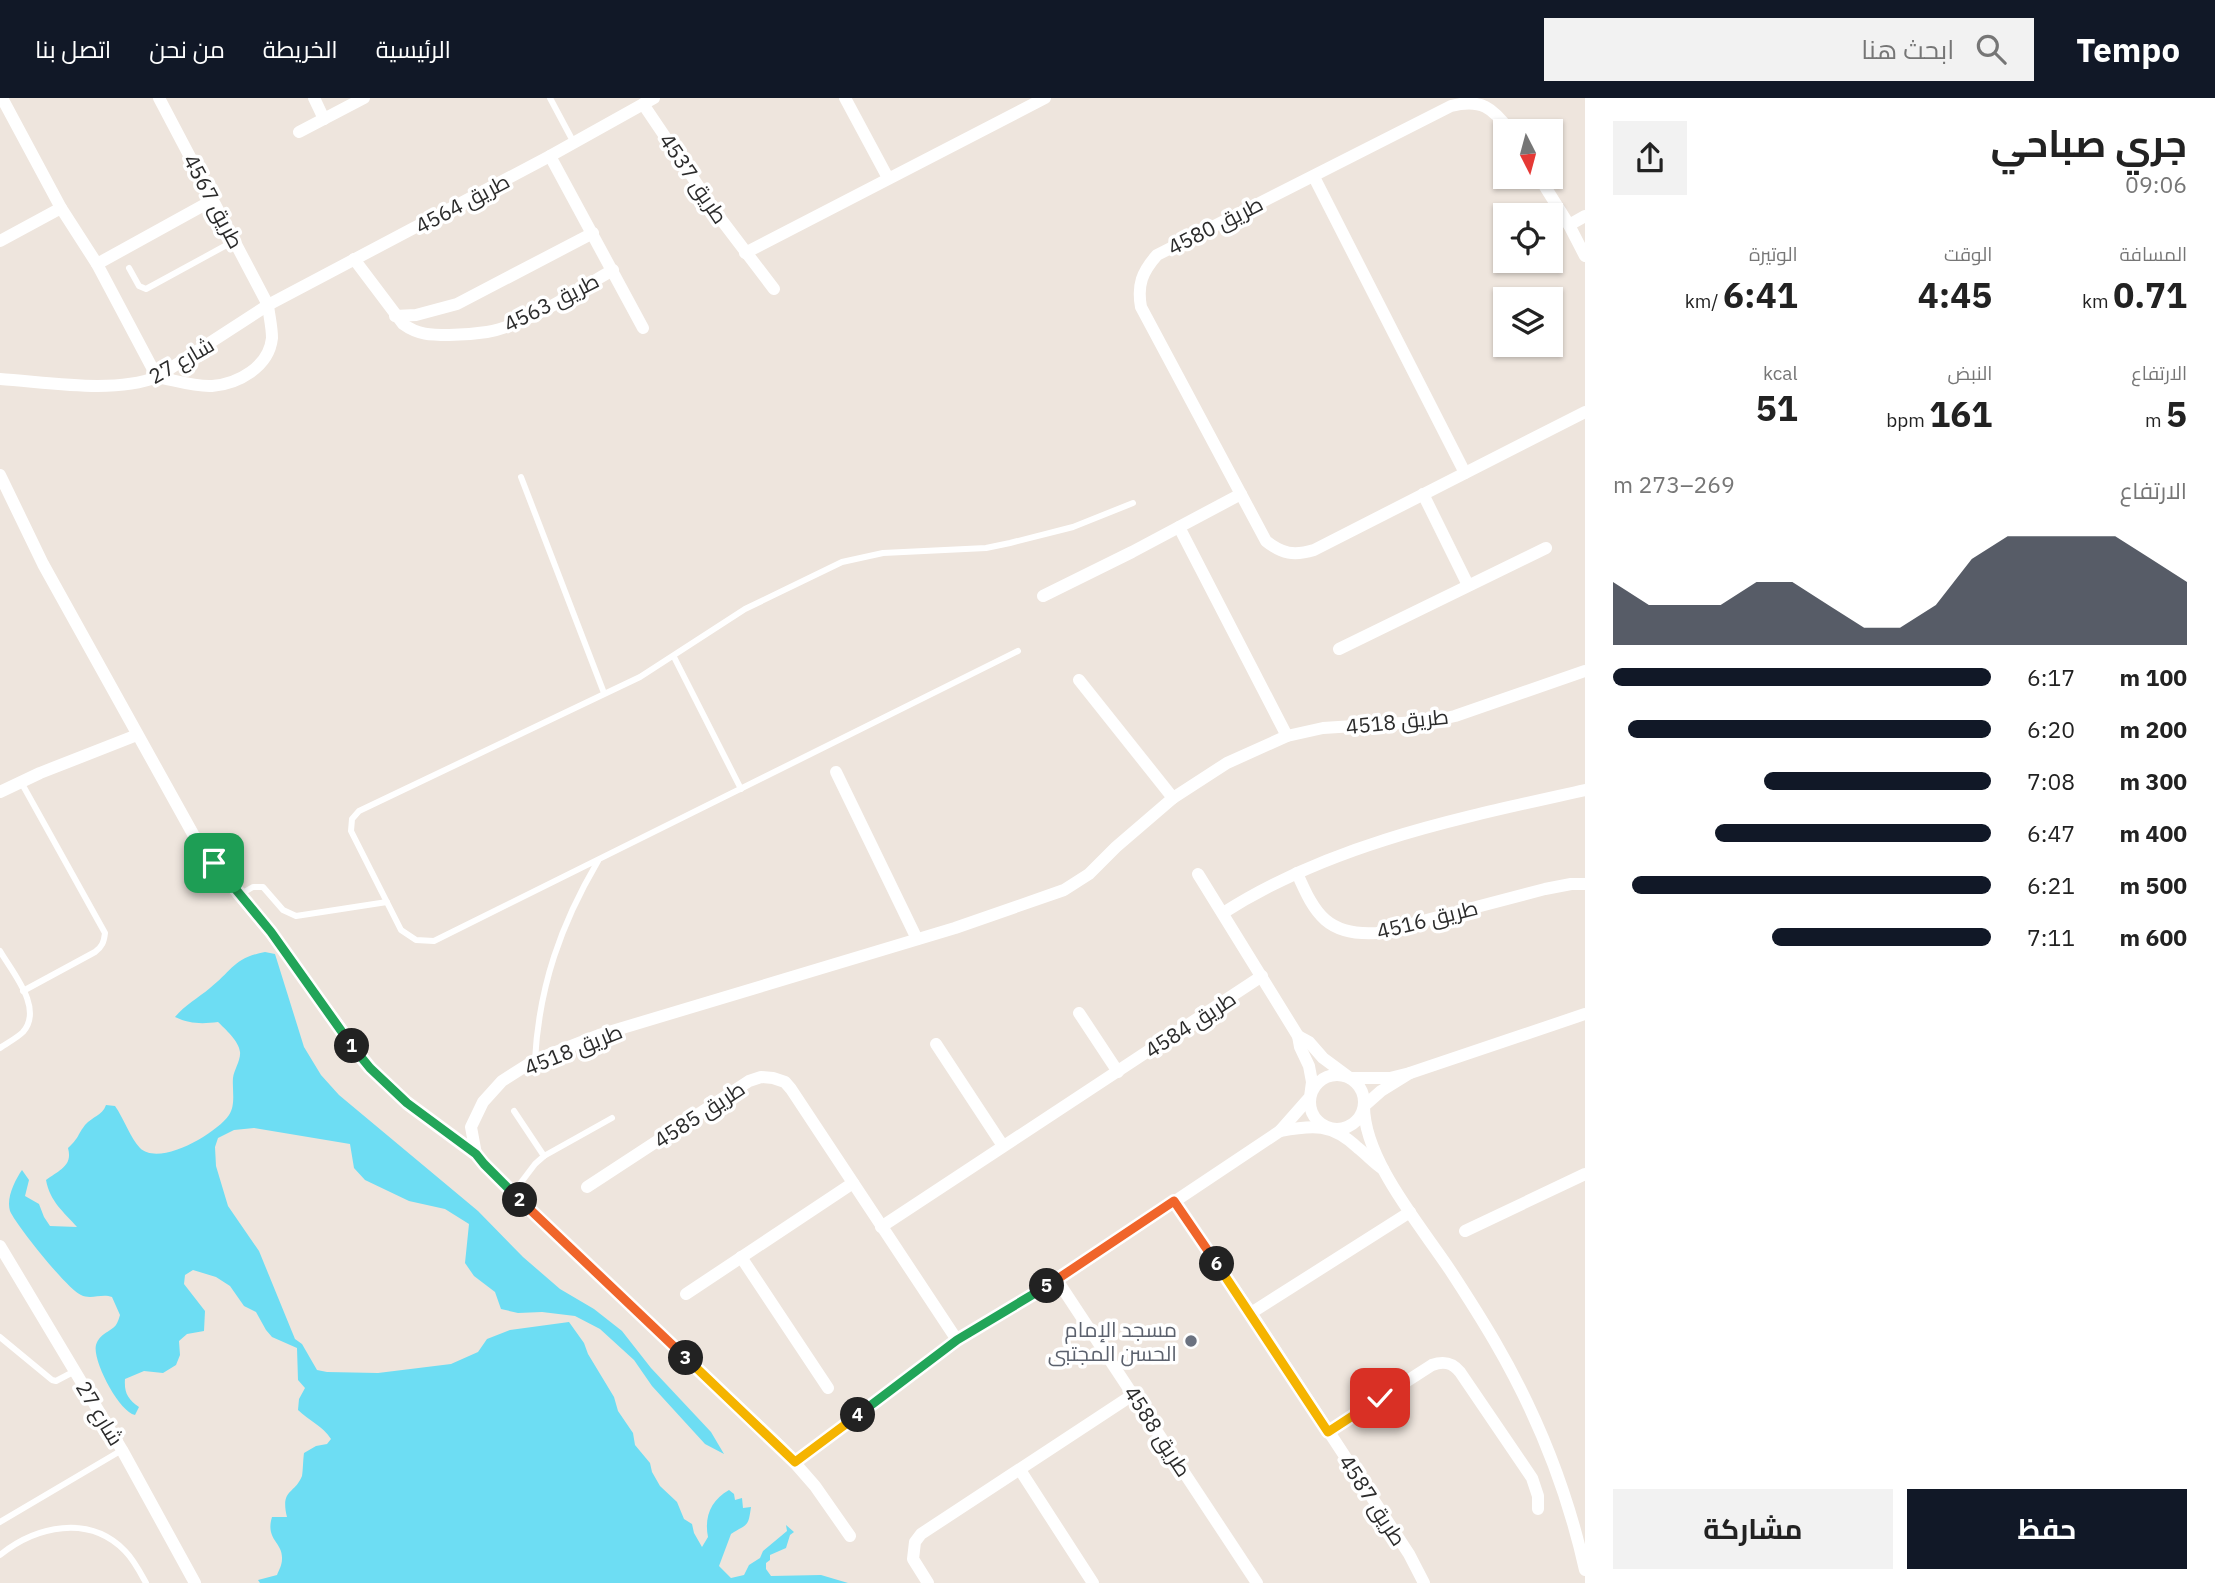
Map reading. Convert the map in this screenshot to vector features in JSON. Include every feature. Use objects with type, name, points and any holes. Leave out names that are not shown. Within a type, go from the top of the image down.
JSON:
[{"type":"street","points":[[2,98],[61,208],[97,264],[157,377],[211,386],[238,380],[252,372],[265,358],[270,347],[272,336],[268,305]]},
{"type":"street","name":"طريق 4567","points":[[159,98],[268,305]]},
{"type":"street","points":[[314,98],[324,119]]},
{"type":"street","points":[[299,132],[364,98]]},
{"type":"street","points":[[845,98],[888,178]]},
{"type":"street","points":[[745,253],[1045,98]]},
{"type":"street","name":"طريق 4564","points":[[268,305],[550,156],[648,101]]},
{"type":"street","name":"طريق 4537","points":[[648,101],[745,253],[774,289]]},
{"type":"street","name":"طريق 4580","points":[[1500,119],[1492,110],[1479,104],[1451,106],[1157,255],[1146,267],[1139,282],[1139,295],[1146,319],[1266,541],[1286,554],[1314,550],[1584,413]]},
{"type":"street","name":"طريق 4563","points":[[550,156],[643,328]]},
{"type":"street","points":[[1314,177],[1465,473]]},
{"type":"street","points":[[1546,189],[1585,256]]},
{"type":"street","points":[[97,264],[213,200]]},
{"type":"street","points":[[0,241],[61,208]]},
{"type":"street","points":[[1569,225],[1585,216]]},
{"type":"street","points":[[396,316],[416,315],[457,304],[593,233]]},
{"type":"street","name":"طريق 4563","points":[[354,259],[396,316],[411,330],[421,334],[488,332],[527,318],[613,270]]},
{"type":"street","name":"شارع 27","points":[[0,379],[118,386],[144,382],[157,377],[268,305]]},
{"type":"street","points":[[0,475],[43,564],[193,834],[271,932],[370,1068],[407,1103],[476,1154],[513,1193],[764,1430],[815,1486],[850,1536]]},
{"type":"street","points":[[1043,596],[1241,494]]},
{"type":"street","points":[[1423,494],[1468,585]]},
{"type":"street","points":[[1179,527],[1287,736]]},
{"type":"street","points":[[1339,649],[1546,548]]},
{"type":"street","name":"طريق 4518","points":[[476,1154],[471,1127],[483,1102],[502,1081],[535,1060],[599,1035],[955,928],[1064,890],[1089,873],[1173,798],[1227,764],[1287,736],[1323,728],[1433,721],[1455,716],[1585,671]]},
{"type":"street","points":[[1079,680],[1173,798]]},
{"type":"street","points":[[0,792],[137,735]]},
{"type":"street","points":[[836,772],[917,939]]},
{"type":"street","points":[[1223,913],[1297,873],[1350,850],[1479,813],[1585,790]]},
{"type":"street","name":"طريق 4516","points":[[1297,873],[1310,901],[1321,916],[1331,925],[1346,932],[1361,934],[1377,933],[1545,889],[1585,884]]},
{"type":"street","points":[[1198,874],[1298,1036],[1311,1075],[1310,1106],[1317,1121],[1354,1144],[1383,1170]]},
{"type":"street","name":"طريق 4584","points":[[881,1227],[1262,976]]},
{"type":"street","points":[[1079,1013],[1118,1072]]},
{"type":"street","points":[[795,1462],[957,1340],[1056,1280],[1280,1131],[1310,1097],[1312,1089],[1325,1077],[1333,1075],[1390,1078],[1585,1014]]},
{"type":"street","points":[[1298,1036],[1309,1042],[1322,1058],[1350,1077],[1362,1090],[1368,1133],[1383,1170],[1450,1270],[1514,1376],[1540,1430],[1559,1476],[1585,1570]]},
{"type":"street","points":[[936,1044],[1003,1146]]},
{"type":"street","points":[[1280,1131],[1305,1127],[1341,1129],[1356,1122],[1364,1106],[1381,1091],[1410,1073]]},
{"type":"street","name":"طريق 4585","points":[[587,1187],[749,1081],[761,1077],[773,1078],[791,1089],[957,1340]]},
{"type":"street","points":[[1465,1231],[1585,1174]]},
{"type":"street","points":[[686,1294],[853,1183]]},
{"type":"street","name":"طريق 4587","points":[[1174,1201],[1251,1313],[1409,1555],[1424,1583]]},
{"type":"street","points":[[1251,1313],[1410,1212]]},
{"type":"street","name":"شارع 27","points":[[2,1255],[76,1371],[195,1583]]},
{"type":"street","points":[[741,1257],[828,1388]]},
{"type":"street","name":"طريق 4588","points":[[1056,1280],[1258,1583]]},
{"type":"street","points":[[1328,1432],[1432,1365],[1450,1363],[1460,1372],[1532,1478],[1538,1496],[1538,1509]]},
{"type":"street","points":[[928,1583],[913,1559],[915,1542],[921,1534],[1134,1394]]},
{"type":"street","points":[[1020,1471],[1093,1583]]},
{"type":"lane","points":[[550,98],[574,142]]},
{"type":"lane","points":[[129,268],[141,288],[146,289],[234,240]]},
{"type":"lane","points":[[521,477],[604,693]]},
{"type":"lane","points":[[1018,650],[433,941],[425,942],[408,936],[396,923],[351,831],[352,819],[364,808],[640,677],[745,609],[842,562],[909,550],[961,550],[1010,543],[1073,527],[1133,503]]},
{"type":"lane","points":[[674,657],[741,789]]},
{"type":"lane","points":[[21,782],[105,933],[101,948],[23,991]]},
{"type":"lane","points":[[535,1060],[537,1024],[550,967],[570,912],[597,861]]},
{"type":"lane","points":[[239,895],[253,887],[263,887],[283,911],[296,916],[387,902]]},
{"type":"lane","points":[[0,951],[23,991],[30,1011],[28,1025],[18,1036],[0,1048]]},
{"type":"lane","points":[[514,1111],[544,1156]]},
{"type":"lane","points":[[513,1193],[544,1156],[612,1118]]},
{"type":"lane","points":[[0,1337],[52,1380],[56,1381],[76,1371]]},
{"type":"lane","points":[[0,1521],[122,1450]]},
{"type":"lane","points":[[0,1555],[15,1544],[44,1531],[73,1527],[102,1534],[125,1551],[146,1583]]},
{"type":"water","points":[[265,952],[275,954],[304,1047],[321,1075],[339,1095],[478,1211],[523,1257],[560,1289],[594,1309],[622,1331],[651,1368],[711,1432],[724,1454],[705,1444],[652,1386],[634,1360],[600,1329],[575,1316],[542,1312],[518,1313],[501,1309],[495,1292],[474,1276],[465,1263],[469,1224],[445,1209],[409,1201],[365,1180],[354,1168],[350,1144],[254,1128],[234,1130],[218,1138],[215,1147],[216,1166],[228,1206],[259,1251],[295,1339],[302,1344],[317,1370],[378,1373],[451,1364],[478,1352],[487,1339],[510,1330],[569,1322],[614,1397],[618,1411],[633,1433],[635,1445],[650,1463],[660,1486],[677,1502],[684,1519],[692,1524],[702,1547],[708,1537],[710,1510],[723,1494],[729,1490],[734,1494],[735,1500],[742,1498],[743,1508],[751,1507],[746,1524],[731,1534],[719,1566],[731,1578],[744,1575],[749,1565],[760,1558],[763,1551],[787,1531],[786,1525],[794,1532],[790,1535],[786,1548],[770,1555],[766,1569],[771,1576],[821,1575],[848,1583],[260,1583],[258,1580],[277,1575],[282,1563],[282,1553],[272,1536],[272,1517],[287,1517],[285,1501],[302,1476],[304,1453],[316,1446],[327,1444],[331,1439],[298,1410],[299,1399],[305,1388],[298,1380],[297,1348],[272,1337],[256,1312],[244,1306],[230,1286],[216,1277],[193,1270],[185,1275],[184,1284],[205,1311],[204,1331],[187,1334],[179,1341],[180,1355],[176,1365],[163,1373],[144,1371],[125,1379],[128,1395],[139,1407],[135,1415],[129,1412],[108,1384],[96,1352],[98,1341],[116,1325],[120,1315],[112,1297],[85,1296],[74,1290],[31,1242],[10,1211],[9,1201],[22,1170],[29,1180],[25,1196],[39,1204],[50,1226],[77,1227],[54,1201],[46,1180],[67,1163],[68,1148],[85,1125],[102,1112],[106,1105],[115,1106],[137,1144],[149,1153],[160,1154],[187,1146],[222,1123],[232,1106],[233,1078],[239,1048],[218,1022],[196,1023],[175,1017],[239,962]]},
{"type":"place","name":"مسجد الإمام الحسن المجتبى","points":[[1191,1341]]},
{"type":"route","points":[[214,863],[271,932],[353,1047],[388,1087],[476,1154],[554,1233],[795,1462],[957,1340],[1056,1280],[1174,1201],[1328,1432],[1380,1398]]}]
